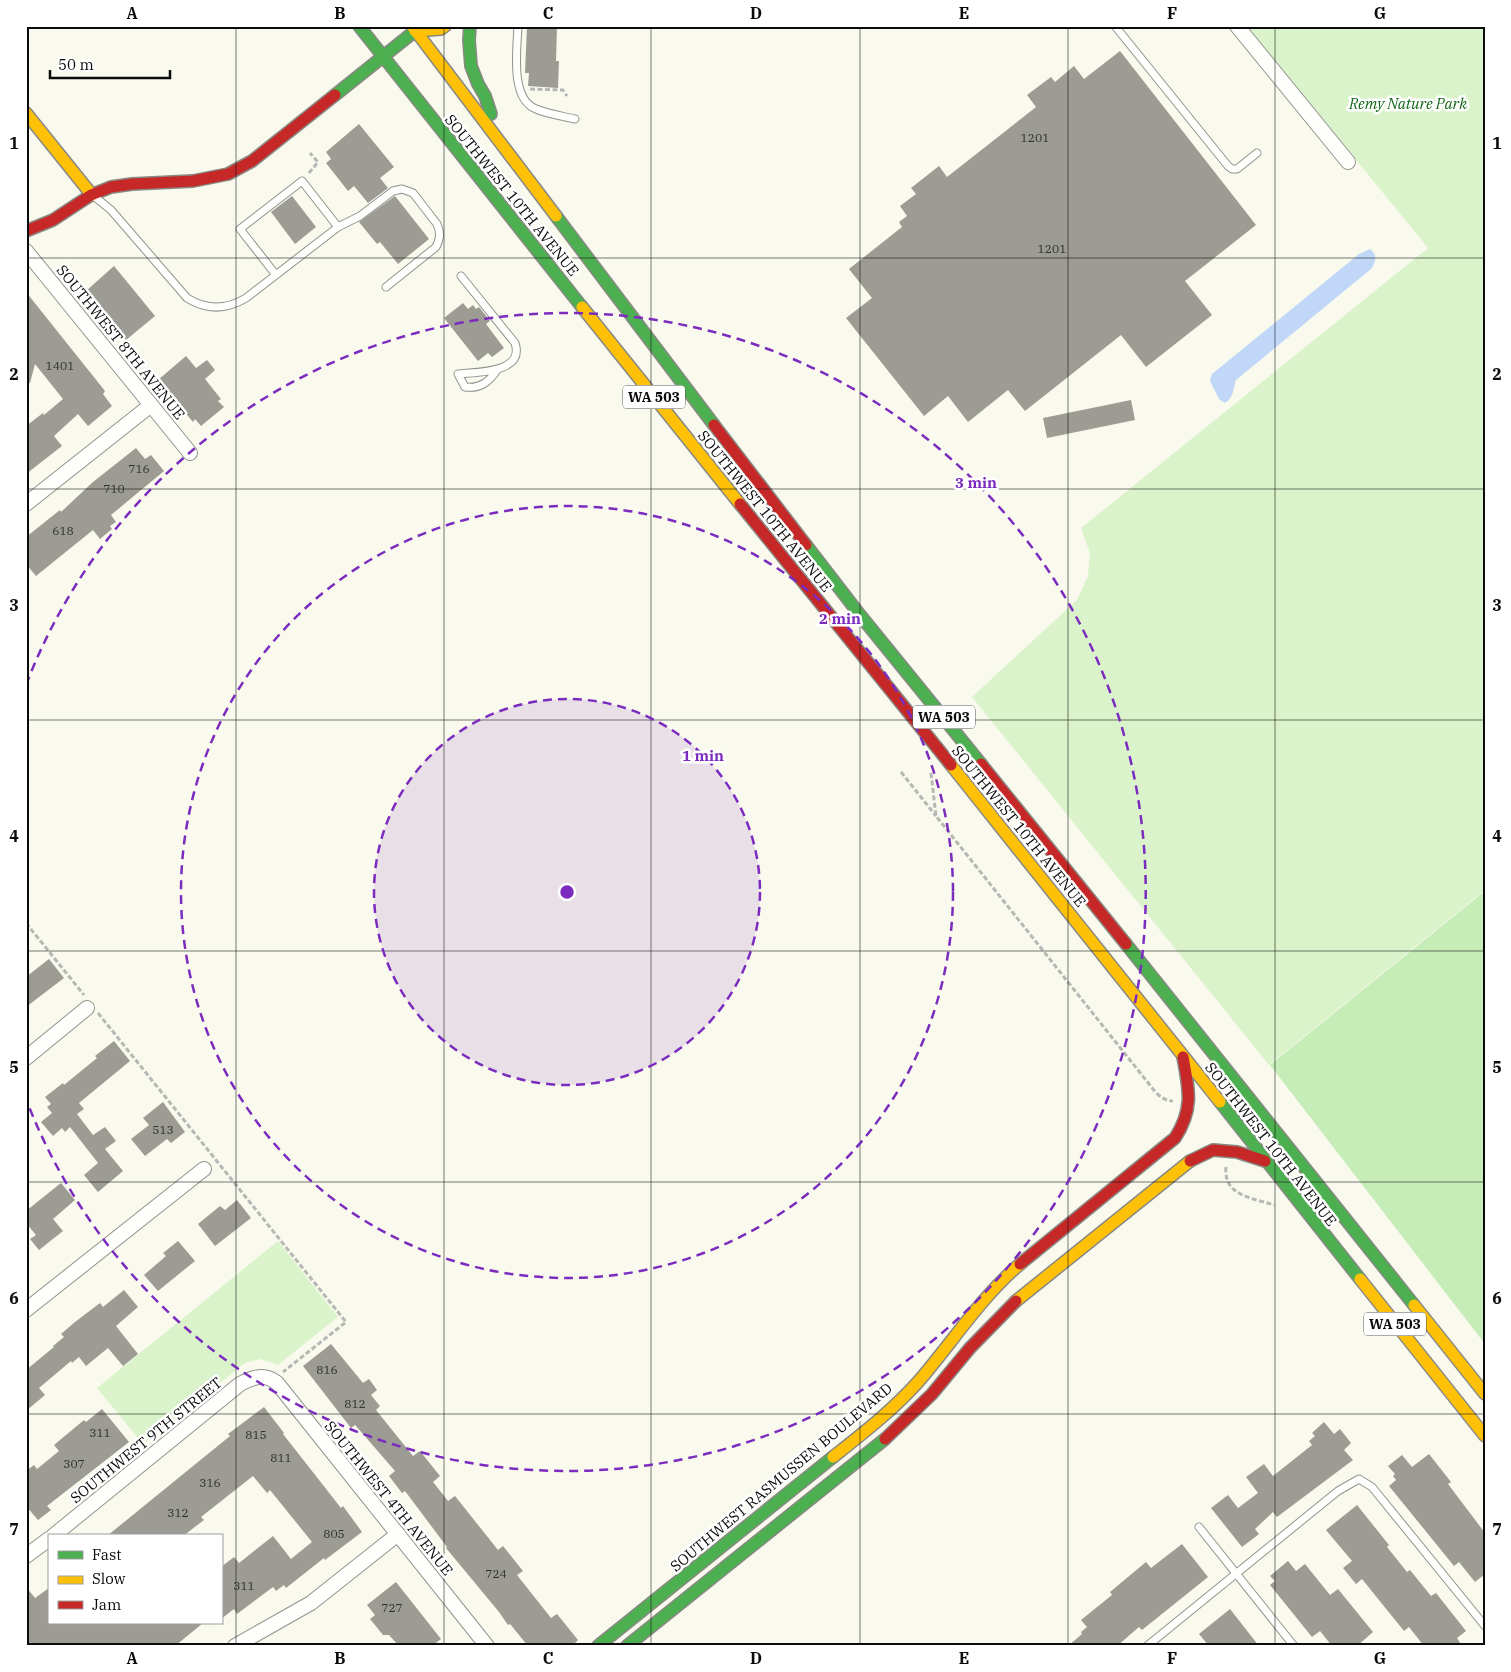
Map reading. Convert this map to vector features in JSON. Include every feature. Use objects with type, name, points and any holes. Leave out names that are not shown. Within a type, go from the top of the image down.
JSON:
[{"type":"main road","name":"SOUTHWEST 10TH AVENUE","points":[[359,26],[1485,1436]]},
{"type":"main road","points":[[26,231],[49,222],[92,195],[110,187],[130,184],[210,180],[240,169],[383,57],[414,28],[441,29],[444,26]]},
{"type":"main road","points":[[470,26],[471,66],[485,96],[499,141]]},
{"type":"main road","name":"SOUTHWEST 10TH AVENUE","points":[[414,28],[860,615],[1059,860],[1485,1394]]},
{"type":"main road","points":[[26,113],[92,195]]},
{"type":"main road","name":"SOUTHWEST RASMUSSEN BOULEVARD","points":[[598,1646],[873,1425],[917,1383],[981,1304],[1008,1274],[1175,1138],[1186,1123],[1189,1111],[1189,1090],[1183,1057]]},
{"type":"main road","points":[[628,1646],[895,1430],[932,1394],[970,1348],[1010,1306],[1191,1160],[1213,1150],[1237,1152],[1265,1161]]},
{"type":"street","points":[[1237,26],[1348,162]]},
{"type":"street","name":"SOUTHWEST 8TH AVENUE","points":[[26,251],[190,453]]},
{"type":"street","points":[[27,503],[151,405]]},
{"type":"street","points":[[26,1058],[90,1005]]},
{"type":"street","points":[[26,1310],[204,1169]]},
{"type":"street","name":"SOUTHWEST 9TH STREET","points":[[55,1534],[240,1384],[254,1377],[268,1378]]},
{"type":"street","name":"SOUTHWEST 4TH AVENUE","points":[[268,1378],[398,1534],[486,1646]]},
{"type":"street","points":[[235,1646],[311,1603],[398,1534]]},
{"type":"street","points":[[26,1556],[48,1540]]},
{"type":"lane","points":[[518,26],[517,79],[522,97],[535,109],[575,119]]},
{"type":"lane","points":[[1115,26],[1228,166],[1232,169],[1237,169],[1257,153]]},
{"type":"lane","points":[[276,275],[240,229],[302,181],[338,227]]},
{"type":"lane","points":[[92,195],[111,210],[180,293],[194,303],[211,308],[220,308],[238,303],[338,227],[360,216],[393,190],[402,189],[412,193],[437,224],[440,236],[436,247],[386,287]]},
{"type":"lane","points":[[461,276],[517,348],[511,362],[497,370],[485,384],[471,388],[465,387],[458,374],[497,370]]},
{"type":"lane","points":[[1147,1646],[1338,1491],[1360,1479],[1372,1486],[1485,1626]]},
{"type":"lane","points":[[1199,1528],[1294,1646]]},
{"type":"path","points":[[525,83],[529,89],[563,90],[567,96]]},
{"type":"path","points":[[302,181],[318,162],[310,152]]},
{"type":"path","points":[[930,768],[936,816]]},
{"type":"path","points":[[901,772],[1152,1089],[1169,1101]]},
{"type":"path","points":[[26,923],[346,1322],[268,1378]]},
{"type":"path","points":[[1226,1168],[1225,1176],[1232,1189],[1276,1205]]},
{"type":"green space","name":"Remy Nature Park","points":[[1247,26],[1485,26],[1485,890],[1269,1065],[972,697],[1077,600],[1088,576],[1090,553],[1081,528],[1428,248]]},
{"type":"green space","points":[[1485,891],[1485,1344],[1270,1065]]},
{"type":"green space","points":[[278,1241],[338,1317],[278,1365],[260,1359],[245,1363],[143,1444],[97,1388]]},
{"type":"water","points":[[1370,249],[1375,259],[1371,269],[1236,380],[1232,395],[1228,401],[1225,403],[1219,399],[1210,381],[1212,374],[1359,254]]},
{"type":"building","points":[[527,26],[557,26],[556,61],[559,61],[558,88],[528,86],[529,73],[525,73]]},
{"type":"building","points":[[1120,51],[1256,225],[1185,281],[1212,315],[1146,367],[1121,335],[1025,411],[1008,390],[968,422],[948,396],[924,416],[846,318],[872,298],[849,269],[902,227],[899,222],[907,216],[900,206],[916,194],[911,188],[939,166],[947,177],[1036,107],[1027,95],[1051,77],[1055,82],[1074,66],[1084,79]]},
{"type":"building","points":[[359,124],[394,167],[380,178],[388,188],[368,203],[354,186],[348,191],[326,163],[331,159],[326,152]]},
{"type":"building","points":[[292,196],[316,227],[295,244],[271,212]]},
{"type":"building","points":[[395,196],[429,239],[398,264],[380,242],[377,244],[359,222]]},
{"type":"building","points":[[114,266],[155,316],[126,340],[86,291]]},
{"type":"building","points":[[26,292],[105,391],[103,394],[112,406],[88,426],[78,414],[54,436],[62,446],[26,474],[26,426],[43,413],[44,415],[63,399],[35,364],[30,383],[26,383]]},
{"type":"building","points":[[463,303],[468,309],[473,305],[476,309],[479,307],[490,321],[486,324],[504,348],[492,357],[488,353],[478,361],[444,318]]},
{"type":"building","points":[[186,356],[196,368],[207,360],[215,370],[205,379],[221,399],[218,401],[224,407],[201,426],[195,419],[193,422],[158,380]]},
{"type":"building","points":[[1131,400],[1135,420],[1047,438],[1043,418]]},
{"type":"building","points":[[136,448],[145,459],[151,455],[164,471],[111,515],[116,522],[110,526],[112,529],[100,539],[93,530],[36,576],[26,564],[26,537],[60,510],[61,512],[93,482]]},
{"type":"building","points":[[49,959],[64,978],[26,1007],[26,977]]},
{"type":"building","points":[[114,1041],[130,1061],[79,1103],[84,1109],[77,1114],[93,1135],[105,1127],[116,1141],[105,1149],[123,1171],[98,1192],[84,1175],[98,1163],[70,1127],[65,1132],[62,1128],[53,1136],[41,1122],[52,1113],[47,1107],[51,1104],[45,1097],[63,1083],[64,1085],[97,1058],[95,1056]]},
{"type":"building","points":[[163,1102],[185,1132],[171,1143],[167,1139],[145,1156],[131,1139],[149,1125],[143,1118]]},
{"type":"building","points":[[61,1183],[75,1200],[53,1219],[63,1231],[39,1250],[30,1239],[36,1235],[26,1223],[26,1211]]},
{"type":"building","points":[[237,1200],[251,1218],[215,1246],[198,1224],[220,1206],[225,1210]]},
{"type":"building","points":[[178,1241],[195,1261],[158,1291],[144,1275],[166,1256],[163,1253]]},
{"type":"building","points":[[124,1290],[138,1307],[116,1326],[138,1354],[123,1366],[108,1348],[86,1366],[79,1357],[72,1363],[71,1361],[39,1388],[45,1395],[26,1411],[26,1370],[54,1347],[64,1337],[61,1334],[75,1322],[100,1303],[103,1307]]},
{"type":"building","points":[[331,1344],[363,1383],[369,1379],[377,1390],[371,1395],[380,1406],[376,1410],[413,1456],[420,1451],[440,1476],[433,1482],[448,1501],[455,1496],[498,1550],[503,1546],[523,1571],[517,1575],[551,1618],[557,1614],[578,1640],[572,1646],[528,1646],[510,1624],[508,1625],[446,1548],[405,1491],[402,1493],[389,1476],[395,1471],[355,1425],[351,1428],[303,1366]]},
{"type":"building","points":[[264,1407],[341,1508],[343,1506],[362,1532],[325,1560],[324,1558],[286,1588],[284,1585],[276,1591],[273,1587],[237,1614],[234,1609],[222,1618],[222,1566],[234,1557],[239,1563],[273,1536],[291,1559],[312,1542],[270,1490],[267,1493],[253,1476],[201,1517],[204,1520],[186,1534],[109,1534],[230,1436],[228,1434]]},
{"type":"building","points":[[102,1409],[129,1442],[47,1506],[51,1510],[38,1520],[26,1506],[26,1471],[34,1465],[37,1469],[59,1451],[54,1445],[84,1420],[86,1422]]},
{"type":"building","points":[[1324,1422],[1334,1434],[1340,1429],[1351,1443],[1344,1450],[1353,1460],[1277,1517],[1273,1512],[1255,1529],[1259,1534],[1242,1547],[1211,1508],[1228,1495],[1238,1508],[1258,1493],[1246,1477],[1264,1464],[1273,1476],[1312,1445],[1309,1441],[1315,1436],[1312,1433]]},
{"type":"building","points":[[1429,1454],[1451,1482],[1448,1484],[1485,1533],[1485,1574],[1475,1582],[1459,1562],[1454,1566],[1389,1486],[1396,1480],[1393,1476],[1395,1474],[1388,1466],[1402,1455],[1412,1467]]},
{"type":"building","points":[[1357,1505],[1389,1545],[1387,1547],[1407,1572],[1410,1570],[1431,1596],[1436,1593],[1466,1631],[1457,1638],[1462,1646],[1424,1646],[1409,1627],[1404,1631],[1362,1579],[1356,1584],[1343,1568],[1352,1561],[1326,1530]]},
{"type":"building","points":[[1182,1544],[1208,1577],[1142,1630],[1139,1627],[1117,1646],[1068,1646],[1087,1627],[1081,1620],[1112,1595],[1110,1592],[1146,1562],[1151,1568]]},
{"type":"building","points":[[1288,1561],[1296,1571],[1305,1564],[1330,1595],[1338,1589],[1373,1632],[1357,1646],[1332,1646],[1320,1631],[1312,1637],[1270,1585],[1275,1581],[1270,1576]]},
{"type":"building","points":[[396,1582],[441,1639],[432,1646],[399,1646],[389,1635],[383,1635],[370,1619],[375,1615],[367,1605]]},
{"type":"building","points":[[26,1587],[35,1598],[48,1589],[48,1624],[202,1624],[175,1646],[26,1646]]},
{"type":"building","points":[[1230,1609],[1259,1646],[1209,1646],[1199,1634]]},
{"type":"traffic: fast","points":[[359,26],[582,307]]},
{"type":"traffic: fast","points":[[335,95],[415,31],[416,26]]},
{"type":"traffic: fast","points":[[470,26],[471,66],[491,114]]},
{"type":"traffic: fast","points":[[556,216],[714,425]]},
{"type":"traffic: fast","points":[[806,545],[860,615],[981,764]]},
{"type":"traffic: fast","points":[[1126,944],[1414,1305]]},
{"type":"traffic: fast","points":[[1220,1102],[1360,1279]]},
{"type":"traffic: fast","points":[[627,1646],[885,1439]]},
{"type":"traffic: fast","points":[[598,1646],[833,1457]]},
{"type":"traffic: slow","points":[[412,26],[556,216]]},
{"type":"traffic: slow","points":[[415,31],[441,29],[445,26]]},
{"type":"traffic: slow","points":[[26,113],[92,195]]},
{"type":"traffic: slow","points":[[582,307],[740,504]]},
{"type":"traffic: slow","points":[[951,765],[1220,1102]]},
{"type":"traffic: slow","points":[[1016,1301],[1190,1161]]},
{"type":"traffic: slow","points":[[833,1457],[877,1421],[918,1382],[979,1306],[1020,1264]]},
{"type":"traffic: slow","points":[[1360,1279],[1485,1436]]},
{"type":"traffic: slow","points":[[1414,1305],[1485,1394]]},
{"type":"traffic: jam","points":[[26,231],[53,220],[91,195],[111,187],[193,181],[228,174],[252,161],[335,95]]},
{"type":"traffic: jam","points":[[714,425],[806,545]]},
{"type":"traffic: jam","points":[[740,504],[951,765]]},
{"type":"traffic: jam","points":[[981,764],[1126,944]]},
{"type":"traffic: jam","points":[[1020,1264],[1175,1138],[1185,1118],[1188,1099],[1183,1057]]},
{"type":"traffic: jam","points":[[1190,1161],[1213,1150],[1237,1152],[1265,1161]]},
{"type":"traffic: jam","points":[[885,1439],[932,1394],[970,1348],[1016,1301]]}]
